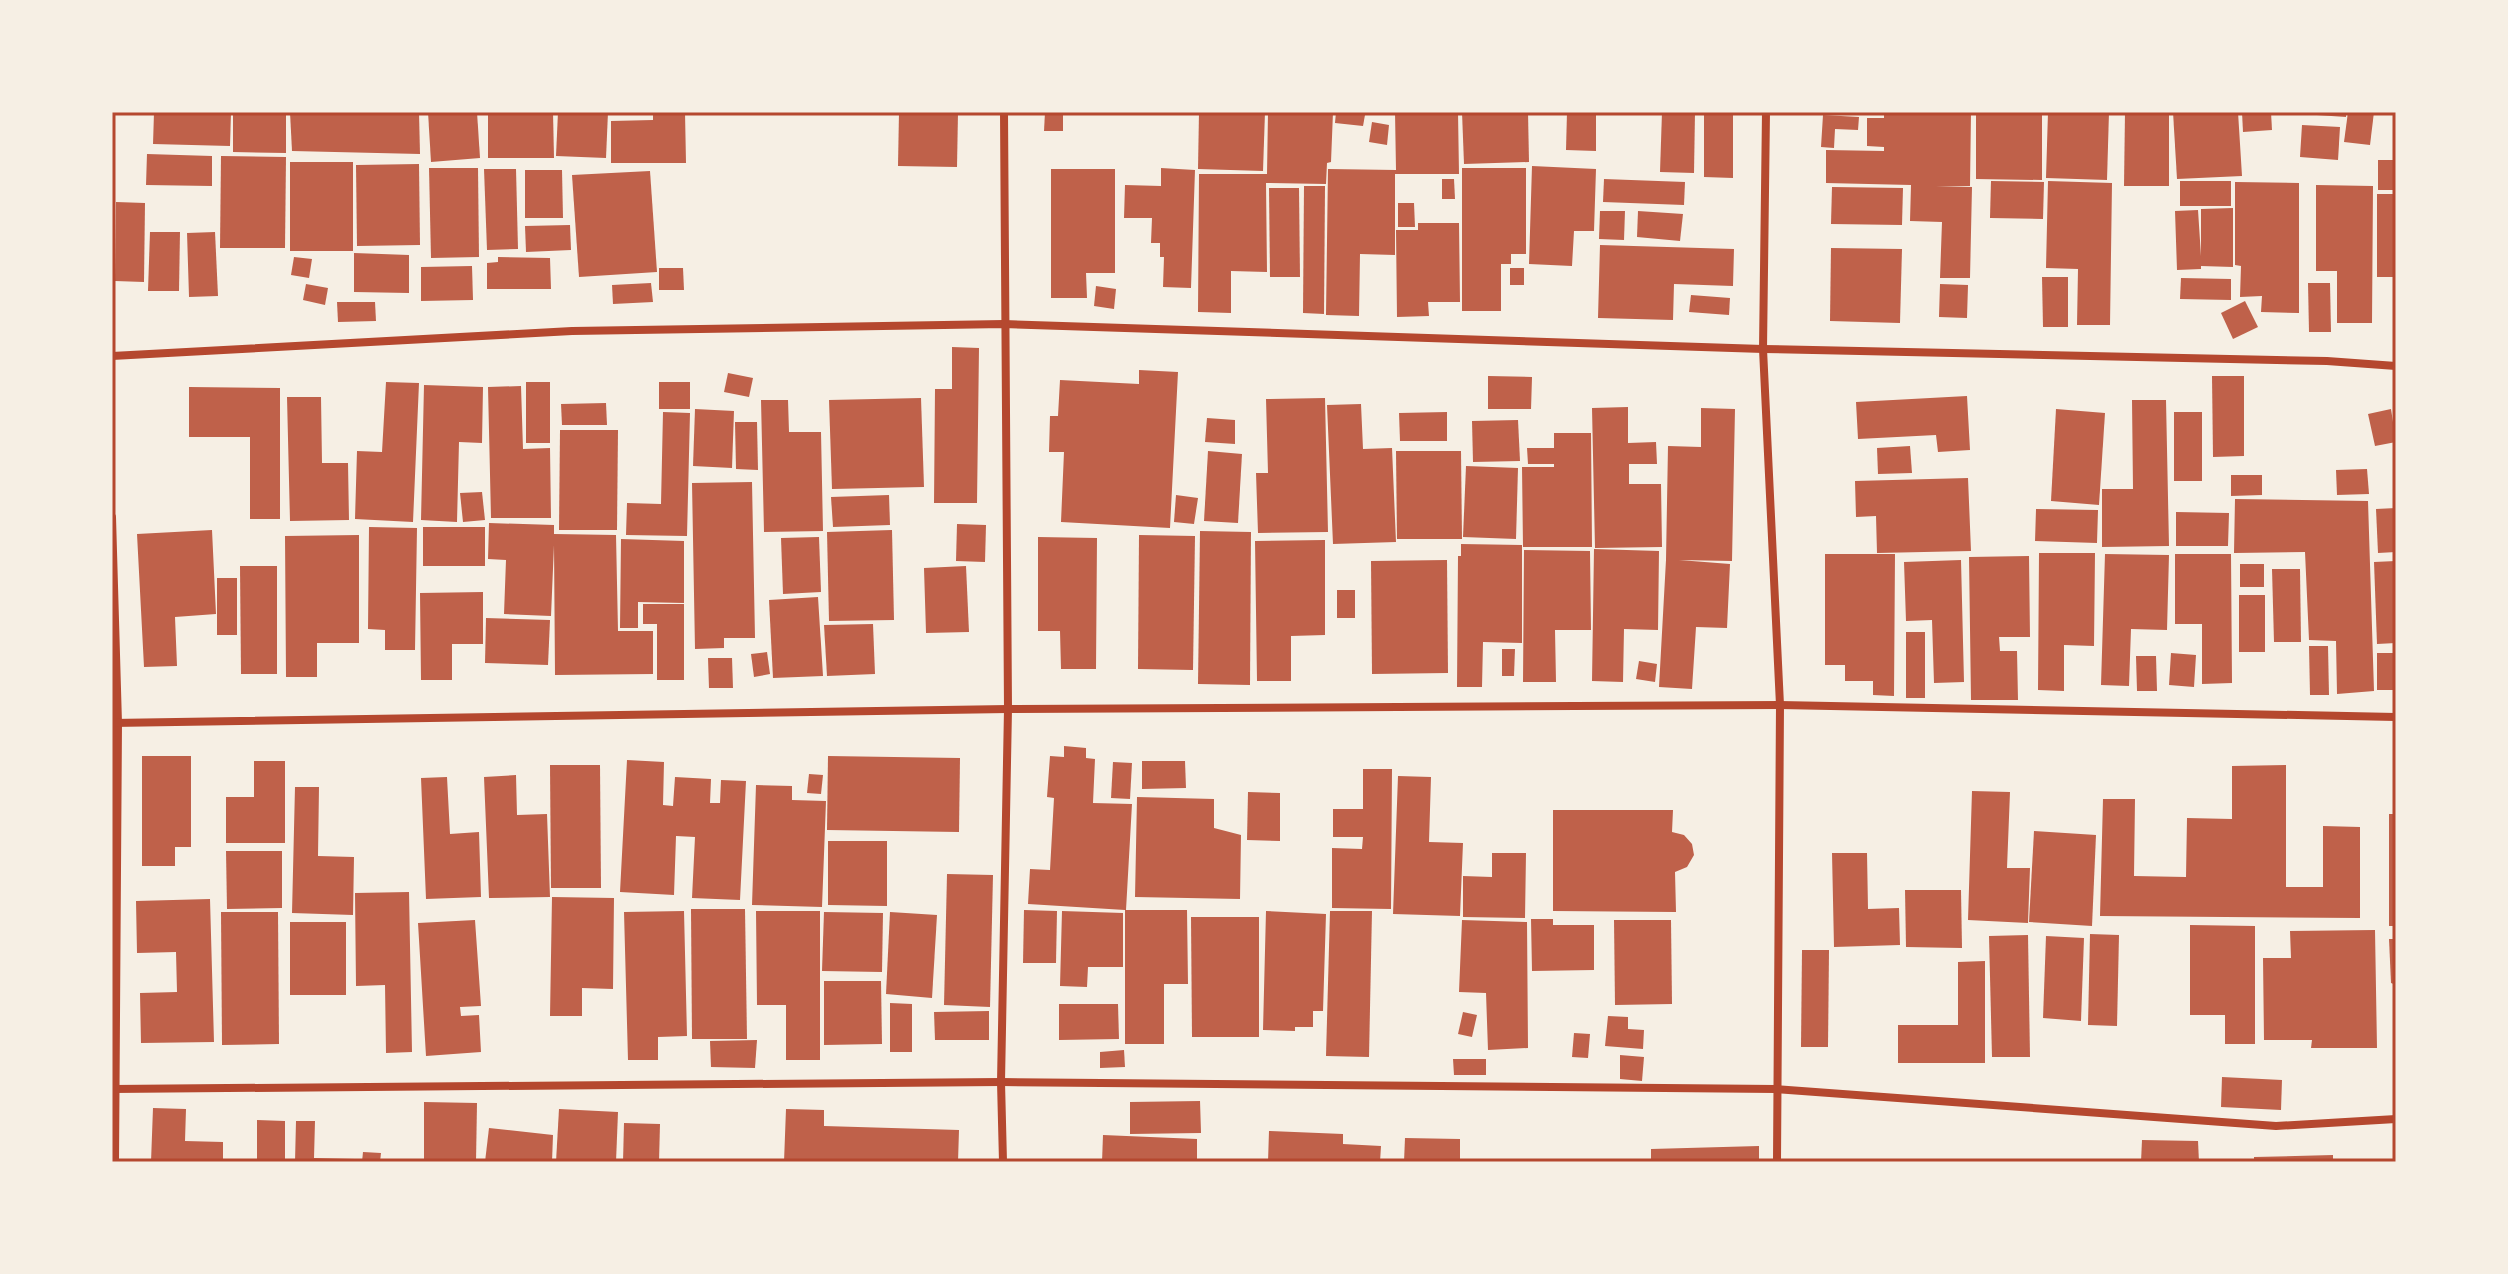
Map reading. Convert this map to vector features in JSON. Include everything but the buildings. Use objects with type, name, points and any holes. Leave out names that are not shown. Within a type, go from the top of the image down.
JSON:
[{"type":"street","points":[[1003,1162],[1001,1082],[1008,709],[1004,112]]},
{"type":"street","points":[[1766,112],[1763,349],[1780,705],[1777,1162]]},
{"type":"street","points":[[112,356],[572,331],[1004,324],[1763,349],[2327,361],[2396,366]]},
{"type":"street","points":[[112,517],[115,1162]]},
{"type":"street","points":[[115,723],[1008,709],[1780,705],[2396,717]]},
{"type":"street","points":[[114,1089],[1001,1082],[1776,1089],[2276,1126],[2396,1119]]}]
